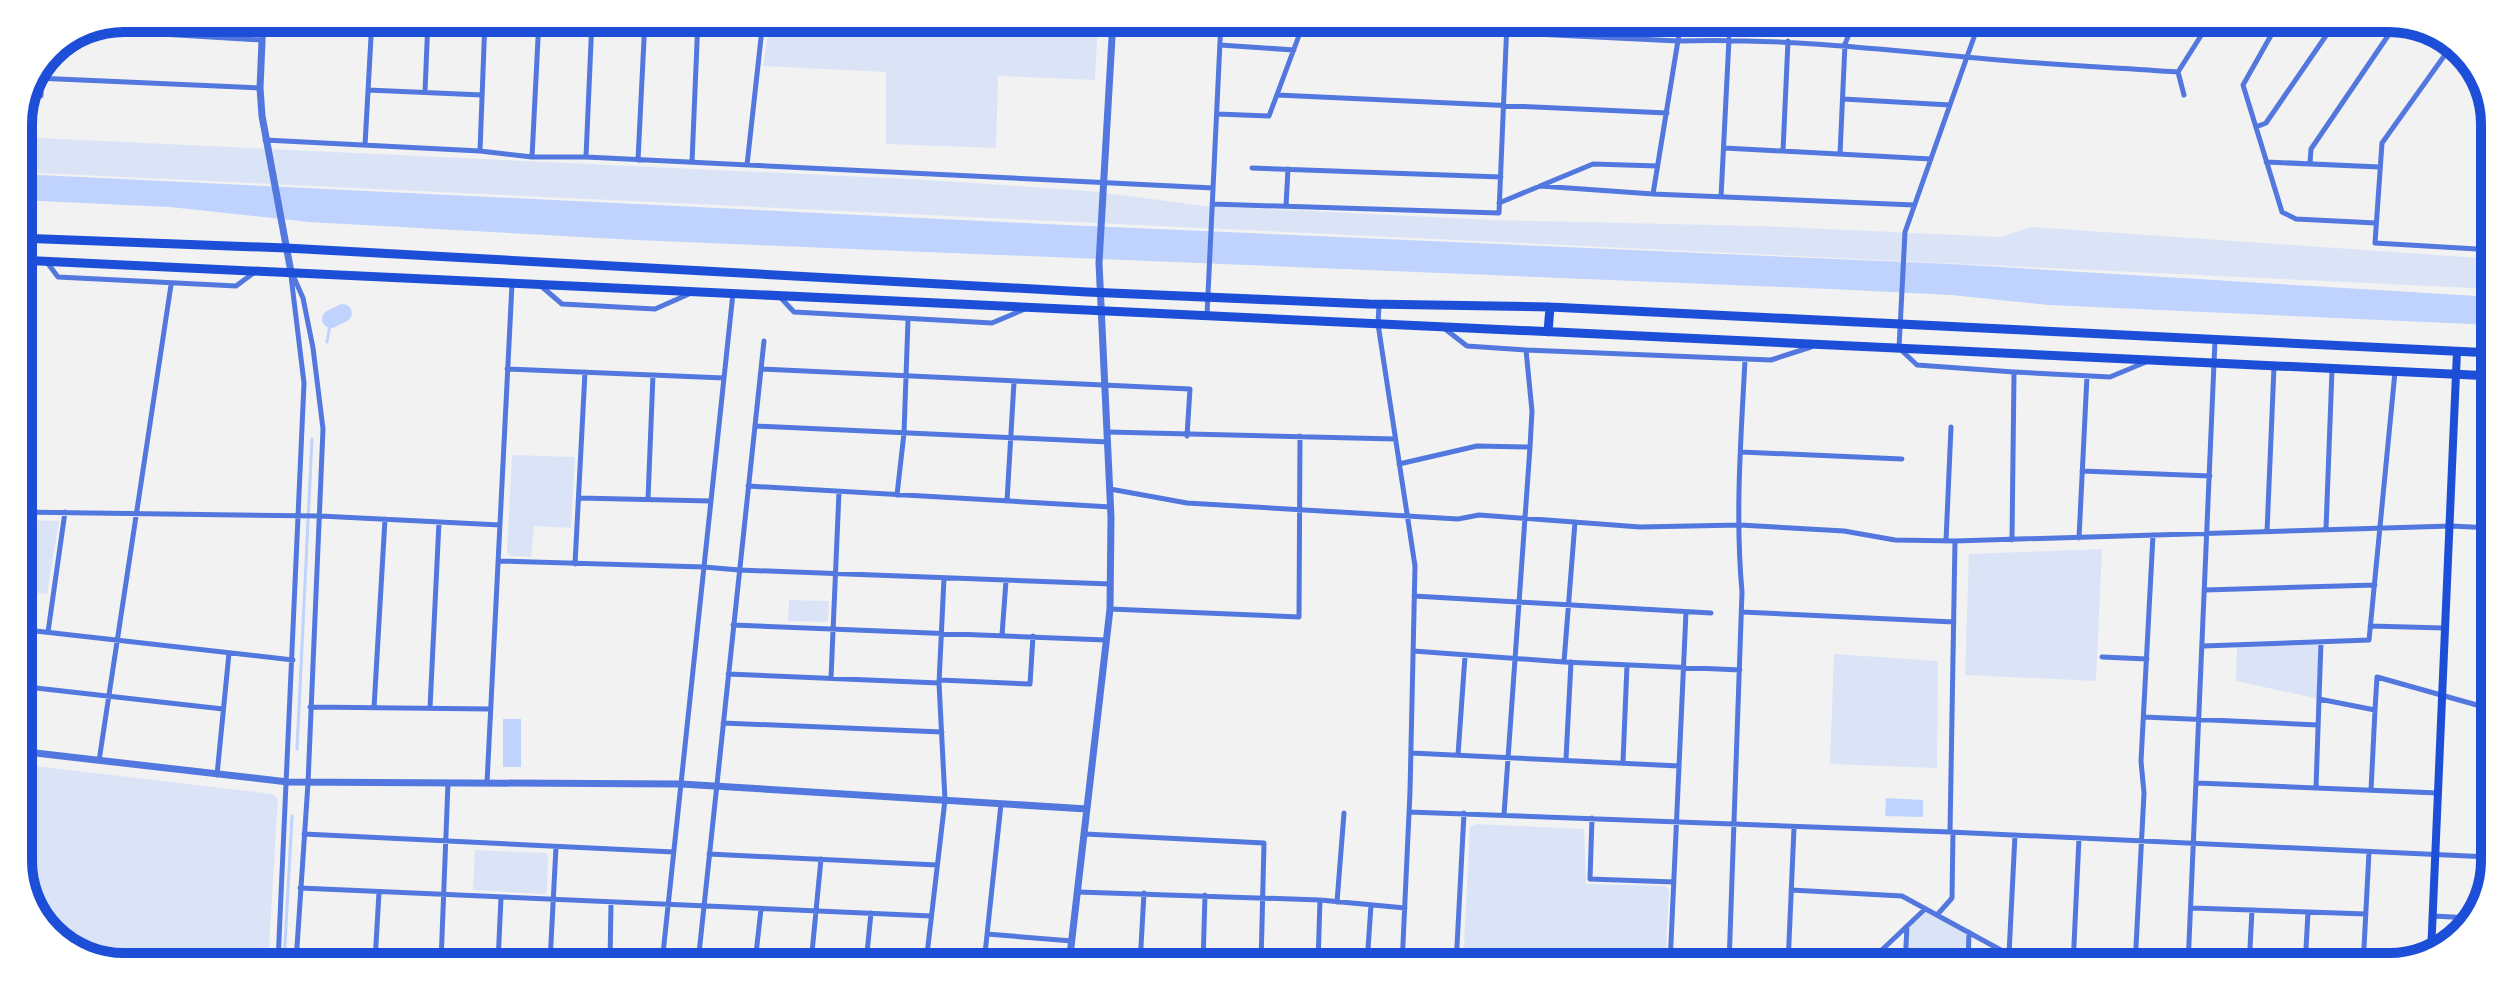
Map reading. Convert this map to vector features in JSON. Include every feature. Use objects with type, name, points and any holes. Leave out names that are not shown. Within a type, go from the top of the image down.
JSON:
[{"type":"highway","points":[[32,239],[286,248],[1100,292],[1379,304],[1550,307],[2481,352]]},
{"type":"highway","points":[[32,260],[2481,375]]},
{"type":"highway","points":[[1548,332],[1550,307]]},
{"type":"main road","points":[[2431,942],[2457,351]]},
{"type":"street","points":[[126,32],[261,40]]},
{"type":"street","points":[[262,32],[260,88],[265,140],[291,272],[304,383],[301,516],[278,953]]},
{"type":"street","points":[[365,145],[371,32]]},
{"type":"street","points":[[425,92],[427,32]]},
{"type":"street","points":[[480,151],[484,32]]},
{"type":"street","points":[[532,157],[538,32]]},
{"type":"street","points":[[586,157],[591,32]]},
{"type":"street","points":[[638,160],[644,32]]},
{"type":"street","points":[[692,162],[697,32]]},
{"type":"street","points":[[747,165],[762,32]]},
{"type":"street","points":[[1070,953],[1110,609],[1111,507],[1099,263],[1112,32]]},
{"type":"street","points":[[1207,316],[1221,32]]},
{"type":"street","points":[[1217,114],[1269,116],[1300,32]]},
{"type":"street","points":[[1212,204],[1499,213],[1506,32]]},
{"type":"street","points":[[1523,32],[1678,41],[1729,39],[1845,44],[1968,58],[2178,72]]},
{"type":"street","points":[[1653,194],[1679,32]]},
{"type":"street","points":[[1840,154],[1845,44],[1850,32]]},
{"type":"street","points":[[1976,32],[1903,246],[1899,348],[1917,365],[2087,376],[2110,377],[2151,360]]},
{"type":"street","points":[[2184,95],[2178,72],[2202,32]]},
{"type":"street","points":[[2273,32],[2243,85],[2279,202],[2287,216],[2296,219],[2376,223]]},
{"type":"street","points":[[2256,127],[2266,123],[2329,32]]},
{"type":"street","points":[[2310,163],[2311,149],[2390,32]]},
{"type":"street","points":[[1721,197],[1729,39]]},
{"type":"street","points":[[1783,151],[1788,41]]},
{"type":"street","points":[[1220,45],[1294,50]]},
{"type":"street","points":[[2447,52],[2382,143],[2375,243],[2481,249]]},
{"type":"street","points":[[45,78],[260,88]]},
{"type":"street","points":[[40,87],[41,96]]},
{"type":"street","points":[[368,90],[482,95]]},
{"type":"street","points":[[1277,95],[1667,113]]},
{"type":"street","points":[[1843,99],[1950,105]]},
{"type":"street","points":[[265,140],[480,151],[532,157],[586,157],[1213,188]]},
{"type":"street","points":[[1724,148],[1931,159]]},
{"type":"street","points":[[2266,162],[2380,167]]},
{"type":"street","points":[[1499,203],[1593,164],[1658,166]]},
{"type":"street","points":[[1252,168],[1501,177]]},
{"type":"street","points":[[1286,206],[1288,169]]},
{"type":"street","points":[[1540,186],[1915,205]]},
{"type":"street","points":[[46,261],[58,277],[171,285],[236,286],[256,271]]},
{"type":"street","points":[[291,272],[303,298],[320,392],[323,429],[308,783],[296,953]]},
{"type":"street","points":[[487,783],[512,283]]},
{"type":"street","points":[[540,284],[562,304],[655,309],[693,292]]},
{"type":"street","points":[[99,761],[171,285]]},
{"type":"street","points":[[663,953],[733,293]]},
{"type":"street","points":[[779,296],[794,312],[908,320],[992,323],[1029,307]]},
{"type":"street","points":[[1379,304],[1378,324],[1415,566],[1403,953]]},
{"type":"street","points":[[897,495],[904,433],[908,320]]},
{"type":"street","points":[[1443,327],[1467,346],[1526,350],[1771,360],[1816,345]]},
{"type":"street","points":[[2189,953],[2215,339]]},
{"type":"street","points":[[699,953],[764,341]]},
{"type":"street","points":[[1504,815],[1532,411],[1526,350]]},
{"type":"street","points":[[1730,953],[1742,612],[1740,525],[1745,360]]},
{"type":"street","points":[[2267,532],[2274,366]]},
{"type":"street","points":[[507,369],[724,378]]},
{"type":"street","points":[[761,369],[1190,389],[1187,436]]},
{"type":"street","points":[[2326,529],[2332,369]]},
{"type":"street","points":[[575,564],[585,372]]},
{"type":"street","points":[[2012,540],[2014,372]]},
{"type":"street","points":[[2203,646],[2369,640],[2395,372]]},
{"type":"street","points":[[648,499],[653,375]]},
{"type":"street","points":[[2079,538],[2087,376]]},
{"type":"street","points":[[1007,501],[1014,382]]},
{"type":"street","points":[[755,426],[1108,442]]},
{"type":"street","points":[[1946,541],[1951,427]]},
{"type":"street","points":[[1108,432],[1395,439]]},
{"type":"street","points":[[1110,609],[1299,617],[1300,436]]},
{"type":"street","points":[[1399,464],[1477,446],[1530,447]]},
{"type":"street","points":[[1741,452],[1902,459]]},
{"type":"street","points":[[2082,471],[2210,476]]},
{"type":"street","points":[[748,486],[1111,507]]},
{"type":"street","points":[[1110,489],[1187,503],[1526,518],[1640,527],[1740,525],[1844,531],[1895,540],[2012,540],[2326,529],[2481,527]]},
{"type":"street","points":[[831,678],[839,492]]},
{"type":"street","points":[[579,498],[711,501]]},
{"type":"street","points":[[32,512],[318,516],[500,525]]},
{"type":"street","points":[[48,632],[65,512]]},
{"type":"street","points":[[374,708],[385,519]]},
{"type":"street","points":[[430,708],[439,522]]},
{"type":"street","points":[[1566,759],[1568,605],[1575,522]]},
{"type":"street","points":[[2136,953],[2153,535]]},
{"type":"street","points":[[1937,915],[1952,898],[1955,541]]},
{"type":"street","points":[[498,561],[1111,584]]},
{"type":"street","points":[[927,953],[945,800],[940,682],[944,578]]},
{"type":"street","points":[[1002,635],[1006,581]]},
{"type":"street","points":[[2205,590],[2375,585]]},
{"type":"street","points":[[1414,596],[1711,613]]},
{"type":"street","points":[[1671,953],[1686,612]]},
{"type":"street","points":[[1742,612],[1954,622]]},
{"type":"street","points":[[733,625],[1107,640]]},
{"type":"street","points":[[2370,626],[2445,628]]},
{"type":"street","points":[[32,630],[293,660]]},
{"type":"street","points":[[728,674],[1030,684],[1033,636]]},
{"type":"street","points":[[2316,788],[2321,642]]},
{"type":"street","points":[[1413,651],[1740,670]]},
{"type":"street","points":[[217,775],[229,653]]},
{"type":"street","points":[[1458,755],[1465,656]]},
{"type":"street","points":[[2102,657],[2147,659]]},
{"type":"street","points":[[1623,762],[1627,665]]},
{"type":"street","points":[[2371,790],[2377,677],[2481,706]]},
{"type":"street","points":[[32,688],[223,709]]},
{"type":"street","points":[[2319,699],[2375,710]]},
{"type":"street","points":[[310,707],[490,709]]},
{"type":"street","points":[[2144,717],[2318,725]]},
{"type":"street","points":[[723,723],[942,732]]},
{"type":"street","points":[[32,753],[288,782],[681,784],[1087,809]]},
{"type":"street","points":[[1411,753],[1679,766]]},
{"type":"street","points":[[441,953],[448,783]]},
{"type":"street","points":[[2197,783],[2438,793]]},
{"type":"street","points":[[985,953],[1001,803]]},
{"type":"street","points":[[1409,812],[1952,832],[2481,857]]},
{"type":"street","points":[[1337,902],[1344,813]]},
{"type":"street","points":[[1457,953],[1464,813]]},
{"type":"street","points":[[1592,818],[1590,879],[1674,882]]},
{"type":"street","points":[[1788,953],[1794,828]]},
{"type":"street","points":[[304,834],[674,852]]},
{"type":"street","points":[[1085,834],[1264,843],[1261,953]]},
{"type":"street","points":[[2009,953],[2015,835]]},
{"type":"street","points":[[2074,953],[2079,838]]},
{"type":"street","points":[[550,953],[556,847]]},
{"type":"street","points":[[2364,953],[2369,852]]},
{"type":"street","points":[[709,854],[937,865]]},
{"type":"street","points":[[812,953],[821,859]]},
{"type":"street","points":[[300,888],[931,916]]},
{"type":"street","points":[[1791,890],[1902,896],[2007,953]]},
{"type":"street","points":[[376,953],[379,892]]},
{"type":"street","points":[[1078,892],[1320,900],[1405,908]]},
{"type":"street","points":[[1141,953],[1144,893]]},
{"type":"street","points":[[1203,953],[1205,895]]},
{"type":"street","points":[[498,953],[501,898]]},
{"type":"street","points":[[1318,953],[1320,900]]},
{"type":"street","points":[[610,953],[611,903]]},
{"type":"street","points":[[1368,953],[1371,905]]},
{"type":"street","points":[[1878,953],[1926,908]]},
{"type":"street","points":[[2191,908],[2366,914]]},
{"type":"street","points":[[756,953],[761,909]]},
{"type":"street","points":[[2250,953],[2252,910]]},
{"type":"street","points":[[2306,953],[2308,912]]},
{"type":"street","points":[[867,953],[871,913]]},
{"type":"street","points":[[2432,916],[2462,917]]},
{"type":"street","points":[[1906,953],[1907,925]]},
{"type":"street","points":[[1968,953],[1969,932]]},
{"type":"street","points":[[987,934],[1072,941]]},
{"type":"shaded area","points":[[768,32],[1097,32],[1095,80],[998,76],[996,148],[886,144],[886,72],[763,66]]},
{"type":"shaded area","points":[[32,138],[929,180],[1089,191],[1206,206],[1493,220],[1760,226],[2001,237],[2031,227],[2481,258],[2481,288],[32,173]]},
{"type":"shaded area","points":[[512,455],[575,457],[571,528],[534,526],[531,557],[510,556],[507,552]]},
{"type":"shaded area","points":[[32,520],[59,521],[47,594],[32,592]]},
{"type":"shaded area","points":[[2102,549],[2096,681],[1965,675],[1969,554]]},
{"type":"shaded area","points":[[789,600],[829,601],[828,620],[788,621]]},
{"type":"shaded area","points":[[2321,642],[2319,699],[2236,681],[2237,645]]},
{"type":"shaded area","points":[[1834,654],[1938,661],[1937,768],[1830,764]]},
{"type":"shaded area","points":[[32,766],[272,794],[278,799],[269,953],[106,951],[83,944],[59,926],[39,896],[32,867]]},
{"type":"shaded area","points":[[1476,824],[1584,829],[1586,884],[1665,886],[1669,890],[1666,953],[1464,953],[1470,827]]},
{"type":"shaded area","points":[[475,850],[546,853],[545,894],[473,890]]},
{"type":"shaded area","points":[[1926,908],[1969,932],[1968,953],[1906,953],[1907,925]]},
{"type":"water","points":[[32,175],[1951,264],[2481,296],[2481,324],[2049,305],[1951,295],[1831,289],[636,240],[309,222],[170,207],[32,201]]},
{"type":"water","points":[[503,719],[521,719],[521,767],[503,767]]},
{"type":"water","points":[[1886,798],[1923,800],[1923,817],[1885,816]]},
{"type":"waterway","points":[[331,319],[343,313]]},
{"type":"waterway","points":[[327,342],[331,319]]},
{"type":"waterway","points":[[297,749],[312,439]]},
{"type":"waterway","points":[[284,953],[292,816]]}]
